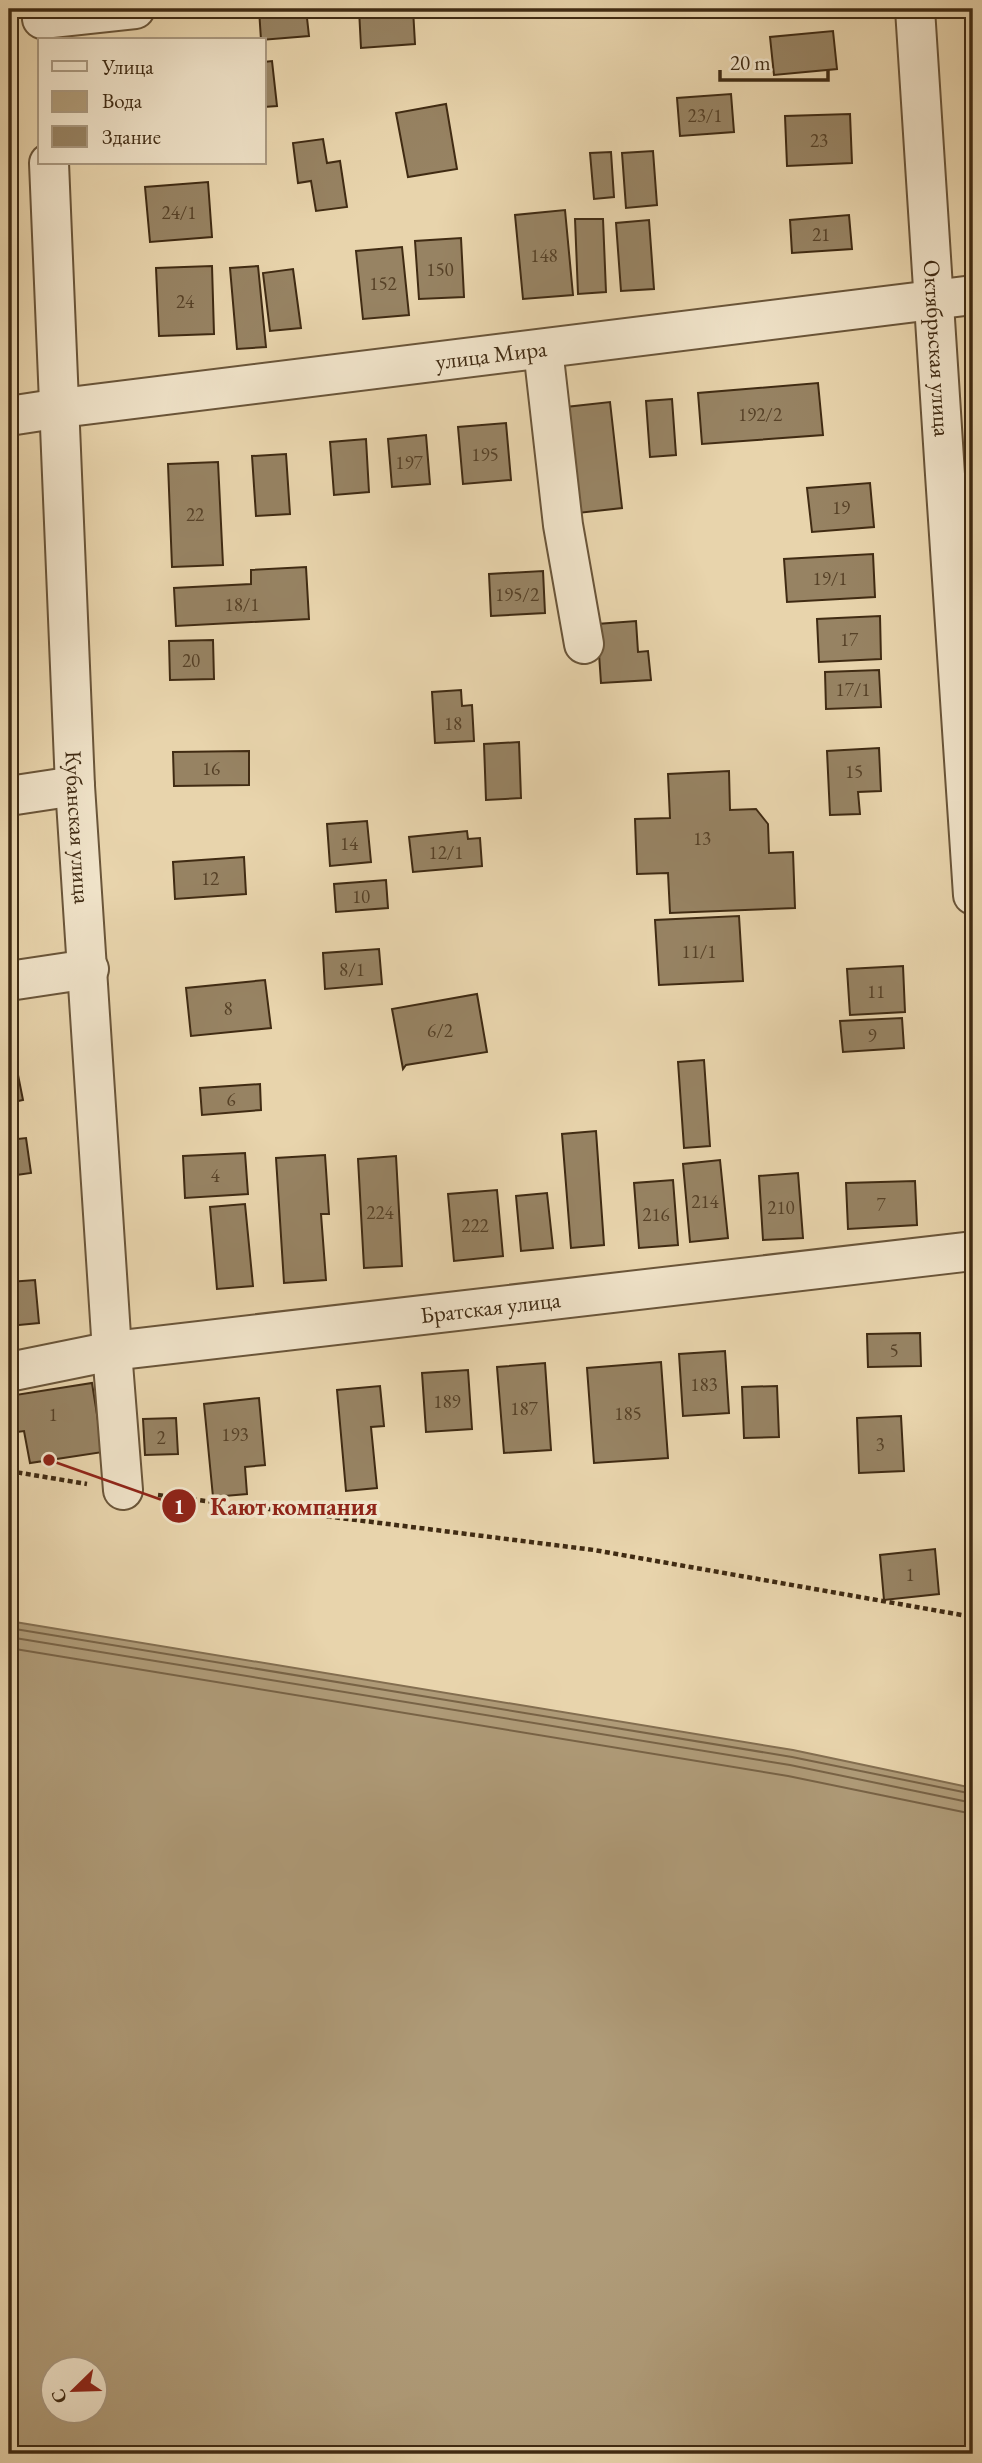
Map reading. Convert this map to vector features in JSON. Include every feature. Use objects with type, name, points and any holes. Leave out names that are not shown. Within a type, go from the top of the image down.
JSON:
[{"type":"street","points":[[42,23],[135,9]]},
{"type":"street","name":"Октябрьская улица","points":[[915,9],[969,778],[973,878]]},
{"type":"street","name":"Кубанская улица","points":[[49,164],[75,786],[123,1490]]},
{"type":"street","name":"улица Мира","points":[[9,416],[973,295]]},
{"type":"street","points":[[543,349],[563,525],[584,644]]},
{"type":"street","points":[[9,796],[75,786]]},
{"type":"street","points":[[9,981],[89,970]]},
{"type":"street","name":"Братская улица","points":[[9,1372],[112,1351],[973,1251]]},
{"type":"path","points":[[9,1471],[123,1490],[594,1550],[973,1617]]},
{"type":"water","points":[[9,1621],[793,1750],[973,1788],[973,2454],[9,2454]]},
{"type":"building","points":[[259,9],[306,9],[309,36],[261,38]]},
{"type":"building","points":[[359,9],[413,9],[415,44],[361,48]]},
{"type":"building","points":[[833,31],[837,69],[774,75],[770,37]]},
{"type":"building","points":[[272,61],[277,106],[266,107],[266,62]]},
{"type":"building","points":[[731,94],[734,132],[680,136],[677,98]]},
{"type":"building","points":[[446,104],[457,169],[408,177],[396,113]]},
{"type":"building","points":[[850,114],[852,163],[787,166],[785,116]]},
{"type":"building","points":[[323,139],[327,163],[340,161],[347,207],[316,211],[311,181],[298,183],[293,143]]},
{"type":"building","points":[[653,151],[657,205],[626,208],[622,153]]},
{"type":"building","points":[[611,152],[614,197],[594,199],[590,153]]},
{"type":"building","points":[[208,182],[212,237],[150,242],[145,187]]},
{"type":"building","points":[[565,210],[573,295],[523,299],[515,215]]},
{"type":"building","points":[[849,215],[852,249],[792,253],[790,220]]},
{"type":"building","points":[[575,219],[603,219],[606,292],[578,294]]},
{"type":"building","points":[[649,220],[654,289],[621,291],[616,223]]},
{"type":"building","points":[[461,238],[464,297],[419,299],[415,241]]},
{"type":"building","points":[[402,247],[409,315],[363,319],[356,251]]},
{"type":"building","points":[[212,266],[214,334],[159,336],[156,268]]},
{"type":"building","points":[[258,266],[266,347],[237,349],[230,268]]},
{"type":"building","points":[[293,269],[301,328],[270,331],[263,273]]},
{"type":"building","points":[[818,383],[823,435],[702,444],[698,393]]},
{"type":"building","points":[[672,399],[676,455],[650,457],[646,401]]},
{"type":"building","points":[[610,402],[622,508],[578,513],[566,407]]},
{"type":"building","points":[[506,423],[511,480],[463,484],[458,427]]},
{"type":"building","points":[[426,435],[430,484],[392,487],[388,439]]},
{"type":"building","points":[[366,439],[369,492],[334,495],[330,442]]},
{"type":"building","points":[[286,454],[290,514],[256,516],[252,456]]},
{"type":"building","points":[[218,462],[223,565],[172,567],[168,464]]},
{"type":"building","points":[[870,483],[874,527],[812,532],[807,488]]},
{"type":"building","points":[[873,554],[875,597],[787,602],[784,559]]},
{"type":"building","points":[[306,567],[309,619],[176,626],[174,588],[251,584],[251,570]]},
{"type":"building","points":[[543,571],[545,613],[491,616],[489,574]]},
{"type":"building","points":[[880,616],[881,659],[819,662],[817,619]]},
{"type":"building","points":[[636,621],[638,652],[648,651],[651,680],[601,683],[597,624]]},
{"type":"building","points":[[213,640],[214,679],[170,680],[169,641]]},
{"type":"building","points":[[879,670],[881,707],[826,709],[825,672]]},
{"type":"building","points":[[461,690],[462,706],[472,705],[474,741],[435,743],[432,692]]},
{"type":"building","points":[[519,742],[521,798],[486,800],[484,744]]},
{"type":"building","points":[[879,748],[881,791],[858,792],[860,814],[830,815],[827,751]]},
{"type":"building","points":[[249,751],[249,785],[174,786],[173,752]]},
{"type":"building","points":[[729,771],[730,810],[756,809],[768,824],[769,853],[793,852],[795,908],[670,913],[668,873],[637,874],[635,819],[670,818],[668,774]]},
{"type":"building","points":[[367,821],[371,862],[330,866],[327,824]]},
{"type":"building","points":[[467,831],[468,839],[480,838],[482,866],[413,872],[409,837]]},
{"type":"building","points":[[244,857],[246,894],[175,899],[173,862]]},
{"type":"building","points":[[386,880],[388,908],[336,912],[334,884]]},
{"type":"building","points":[[739,916],[743,981],[659,985],[655,920]]},
{"type":"building","points":[[379,949],[382,984],[325,989],[323,953]]},
{"type":"building","points":[[903,966],[905,1012],[850,1015],[847,969]]},
{"type":"building","points":[[265,980],[271,1028],[191,1036],[186,988]]},
{"type":"building","points":[[477,994],[487,1052],[406,1065],[403,1069],[392,1009]]},
{"type":"building","points":[[902,1018],[904,1048],[843,1052],[840,1021]]},
{"type":"building","points":[[15,1060],[23,1100],[9,1103],[9,1061]]},
{"type":"building","points":[[704,1060],[710,1146],[684,1148],[678,1062]]},
{"type":"building","points":[[260,1084],[261,1110],[202,1115],[200,1088]]},
{"type":"building","points":[[596,1131],[604,1245],[571,1248],[562,1134]]},
{"type":"building","points":[[26,1138],[31,1173],[9,1176],[9,1140]]},
{"type":"building","points":[[245,1153],[248,1194],[185,1198],[183,1156]]},
{"type":"building","points":[[325,1155],[329,1214],[321,1214],[326,1280],[284,1283],[276,1158]]},
{"type":"building","points":[[396,1156],[402,1266],[364,1268],[358,1159]]},
{"type":"building","points":[[720,1160],[728,1238],[690,1242],[683,1164]]},
{"type":"building","points":[[798,1173],[803,1238],[763,1240],[759,1176]]},
{"type":"building","points":[[673,1180],[678,1245],[639,1248],[634,1183]]},
{"type":"building","points":[[915,1181],[917,1225],[848,1229],[846,1183]]},
{"type":"building","points":[[497,1190],[503,1256],[454,1261],[448,1194]]},
{"type":"building","points":[[547,1193],[553,1248],[521,1251],[516,1196]]},
{"type":"building","points":[[245,1204],[253,1286],[217,1289],[210,1207]]},
{"type":"building","points":[[35,1280],[39,1323],[9,1326],[9,1282]]},
{"type":"building","points":[[920,1333],[921,1366],[868,1367],[867,1334]]},
{"type":"building","points":[[725,1351],[729,1413],[683,1416],[679,1354]]},
{"type":"building","points":[[661,1362],[668,1458],[594,1463],[587,1368]]},
{"type":"building","points":[[545,1363],[551,1450],[504,1453],[497,1367]]},
{"type":"building","points":[[468,1370],[472,1429],[426,1432],[422,1373]]},
{"type":"building","points":[[92,1383],[103,1452],[30,1463],[24,1431],[9,1433],[9,1396]]},
{"type":"building","points":[[380,1386],[384,1426],[371,1427],[377,1488],[346,1491],[337,1390]]},
{"type":"building","points":[[777,1386],[779,1437],[744,1438],[742,1387]]},
{"type":"building","points":[[259,1398],[265,1465],[245,1467],[247,1494],[213,1497],[204,1404]]},
{"type":"building","points":[[901,1416],[904,1471],[859,1473],[857,1418]]},
{"type":"building","points":[[176,1418],[178,1454],[145,1455],[143,1419]]},
{"type":"building","points":[[966,1472],[973,1472],[973,1524],[966,1524]]},
{"type":"building","points":[[935,1549],[939,1594],[884,1600],[880,1555]]},
{"type":"place","name":"Кают компания","points":[[49,1460]]}]
